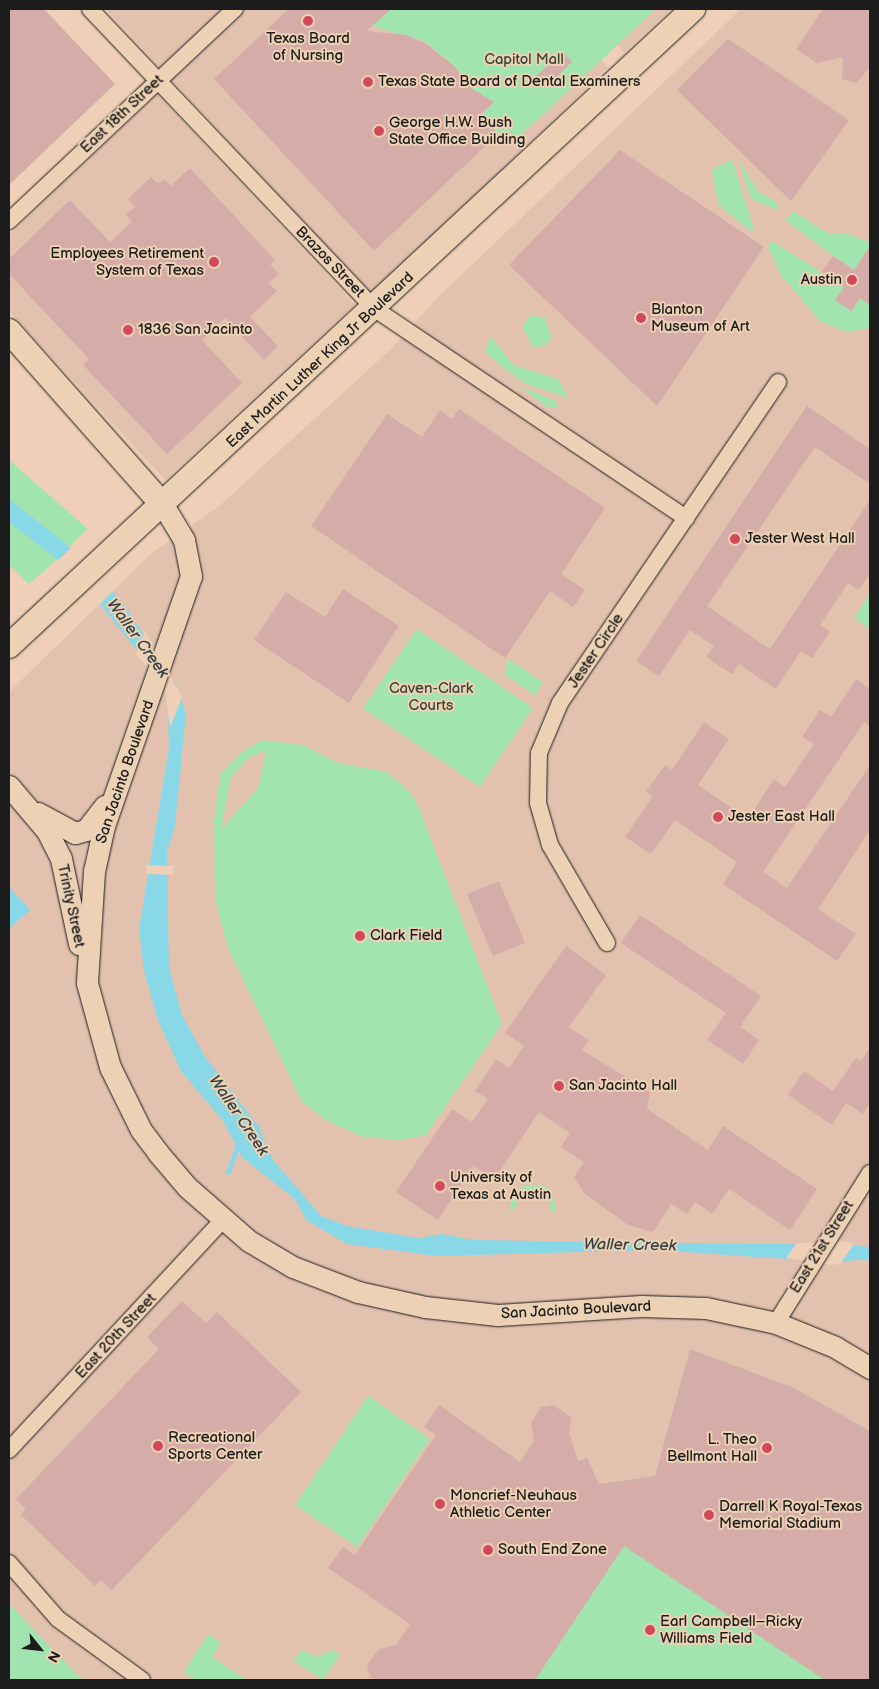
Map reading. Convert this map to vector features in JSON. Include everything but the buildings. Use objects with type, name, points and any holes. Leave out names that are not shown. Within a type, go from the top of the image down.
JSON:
[{"type":"main road","name":"East Martin Luther King Jr Boulevard","points":[[9,646],[375,309],[627,69],[693,9]]},
{"type":"main road","name":"San Jacinto Boulevard","points":[[9,331],[163,505]]},
{"type":"street","name":"Brazos Street","points":[[90,9],[156,81],[375,309],[686,518]]},
{"type":"street","name":"East 18th Street","points":[[9,221],[156,81],[235,9]]},
{"type":"street","name":"Jester Circle","points":[[606,942],[550,846],[538,802],[540,753],[560,703],[778,382]]},
{"type":"street","name":"San Jacinto Boulevard","points":[[163,505],[188,556],[191,576],[176,625],[104,826],[93,880],[87,983],[110,1067],[141,1130],[187,1187],[223,1220],[269,1254],[315,1278],[425,1308],[538,1315],[672,1306],[776,1322],[835,1347],[870,1368]]},
{"type":"street","name":"Trinity Street","points":[[9,786],[29,808],[61,859],[87,983]]},
{"type":"street","points":[[29,808],[75,833],[97,819],[118,786]]},
{"type":"street","name":"East 21st Street","points":[[776,1322],[828,1236],[870,1173]]},
{"type":"street","name":"East 20th Street","points":[[9,1450],[223,1220]]},
{"type":"street","points":[[9,1563],[58,1619],[142,1680]]},
{"type":"shaded area","points":[[106,9],[554,9],[608,67],[372,295]]},
{"type":"shaded area","points":[[584,9],[671,9],[624,52]]},
{"type":"shaded area","name":"University of Texas at Austin","points":[[741,9],[870,9],[870,1680],[9,1680],[9,692],[152,553],[218,507],[391,349],[437,298]]},
{"type":"shaded area","points":[[157,94],[355,305],[165,480],[9,311],[9,235]]},
{"type":"green space","name":"Capitol Mall","points":[[391,9],[656,9],[509,146],[480,115],[494,102],[472,89],[454,66],[424,41],[372,26]]},
{"type":"green space","points":[[732,159],[754,230],[750,231],[718,204],[712,170]]},
{"type":"green space","points":[[739,161],[758,191],[778,203],[777,210],[751,199]]},
{"type":"green space","points":[[793,211],[829,234],[845,233],[870,242],[870,263],[862,258],[855,270],[834,256],[786,221]]},
{"type":"green space","points":[[772,241],[844,287],[836,300],[851,311],[860,298],[870,305],[870,328],[846,332],[820,321],[780,274],[768,247]]},
{"type":"green space","points":[[530,315],[545,318],[552,338],[545,346],[533,347],[522,327]]},
{"type":"green space","points":[[491,336],[513,365],[558,379],[568,398],[524,383],[501,366],[485,352]]},
{"type":"green space","points":[[498,370],[520,386],[556,401],[558,408],[548,408]]},
{"type":"green space","points":[[9,460],[88,529],[69,547],[9,499]]},
{"type":"green space","points":[[9,522],[58,559],[29,584],[9,565]]},
{"type":"green space","points":[[870,593],[870,629],[854,618]]},
{"type":"green space","name":"Caven-Clark Courts","points":[[417,629],[533,708],[480,787],[363,708]]},
{"type":"green space","points":[[508,659],[543,682],[535,695],[504,674]]},
{"type":"green space","points":[[263,740],[303,745],[338,763],[387,772],[411,793],[419,808],[502,1024],[426,1135],[401,1140],[363,1137],[327,1121],[302,1102],[228,948],[215,900],[214,820],[220,775],[243,751]],"holes":[[[266,750],[258,788],[222,828],[230,779],[248,758]]]},
{"type":"green space","points":[[525,1185],[544,1185],[552,1192],[556,1212],[551,1211],[547,1195],[531,1189],[520,1195],[515,1209],[510,1210],[512,1196]]},
{"type":"green space","name":"Darrell K Royal-Texas Memorial Stadium","points":[[690,1349],[794,1388],[870,1431],[870,1680],[460,1680],[462,1652],[599,1484],[655,1476]]},
{"type":"green space","points":[[368,1396],[430,1439],[357,1547],[295,1505]]},
{"type":"green space","points":[[9,1604],[82,1680],[9,1680]]},
{"type":"green space","points":[[208,1634],[221,1643],[212,1657],[247,1680],[195,1680],[184,1672]]},
{"type":"green space","points":[[302,1650],[316,1657],[333,1650],[340,1655],[323,1680],[294,1661]]},
{"type":"water","name":"Waller Creek","points":[[9,499],[64,542],[124,604],[176,685],[186,713],[175,826],[167,851],[169,968],[182,1015],[204,1055],[259,1127],[273,1160],[321,1216],[347,1226],[419,1238],[442,1234],[473,1240],[848,1245],[870,1247],[870,1259],[832,1262],[655,1250],[437,1256],[347,1244],[306,1220],[295,1199],[243,1158],[223,1121],[181,1071],[158,1020],[144,971],[139,929],[169,748],[167,688],[75,573],[9,522]]},
{"type":"water","points":[[9,887],[30,910],[9,929]]},
{"type":"pier","points":[[72,547],[112,592],[100,604],[57,561]]},
{"type":"pier","points":[[145,631],[182,697],[170,728],[165,689],[136,654]]},
{"type":"pier","points":[[147,865],[173,866],[173,875],[146,874]]},
{"type":"pier","points":[[848,1242],[854,1244],[840,1264],[831,1265],[786,1258],[797,1243]]},
{"type":"waterway","name":"Waller Creek","points":[[228,1172],[239,1142]]},
{"type":"place","name":"Texas Board of Nursing","points":[[308,21]]},
{"type":"place","name":"Texas State Board of Dental Examiners","points":[[368,82]]},
{"type":"place","name":"George H.W. Bush State Office Building","points":[[379,131]]},
{"type":"place","name":"Employees Retirement System of Texas","points":[[214,262]]},
{"type":"place","name":"Austin","points":[[852,280]]},
{"type":"place","name":"Blanton Museum of Art","points":[[641,318]]},
{"type":"place","name":"1836 San Jacinto","points":[[128,330]]},
{"type":"place","name":"Jester West Hall","points":[[735,539]]},
{"type":"place","name":"Jester East Hall","points":[[718,817]]},
{"type":"place","name":"Clark Field","points":[[360,936]]},
{"type":"place","name":"San Jacinto Hall","points":[[559,1086]]},
{"type":"place","name":"University of Texas at Austin","points":[[440,1186]]},
{"type":"place","name":"Recreational Sports Center","points":[[158,1446]]},
{"type":"place","name":"L. Theo Bellmont Hall","points":[[767,1448]]},
{"type":"place","name":"Moncrief-Neuhaus Athletic Center","points":[[440,1504]]},
{"type":"place","name":"Darrell K Royal-Texas Memorial Stadium","points":[[709,1515]]},
{"type":"place","name":"South End Zone","points":[[488,1550]]},
{"type":"place","name":"Earl Campbell–Ricky Williams Field","points":[[650,1630]]}]
